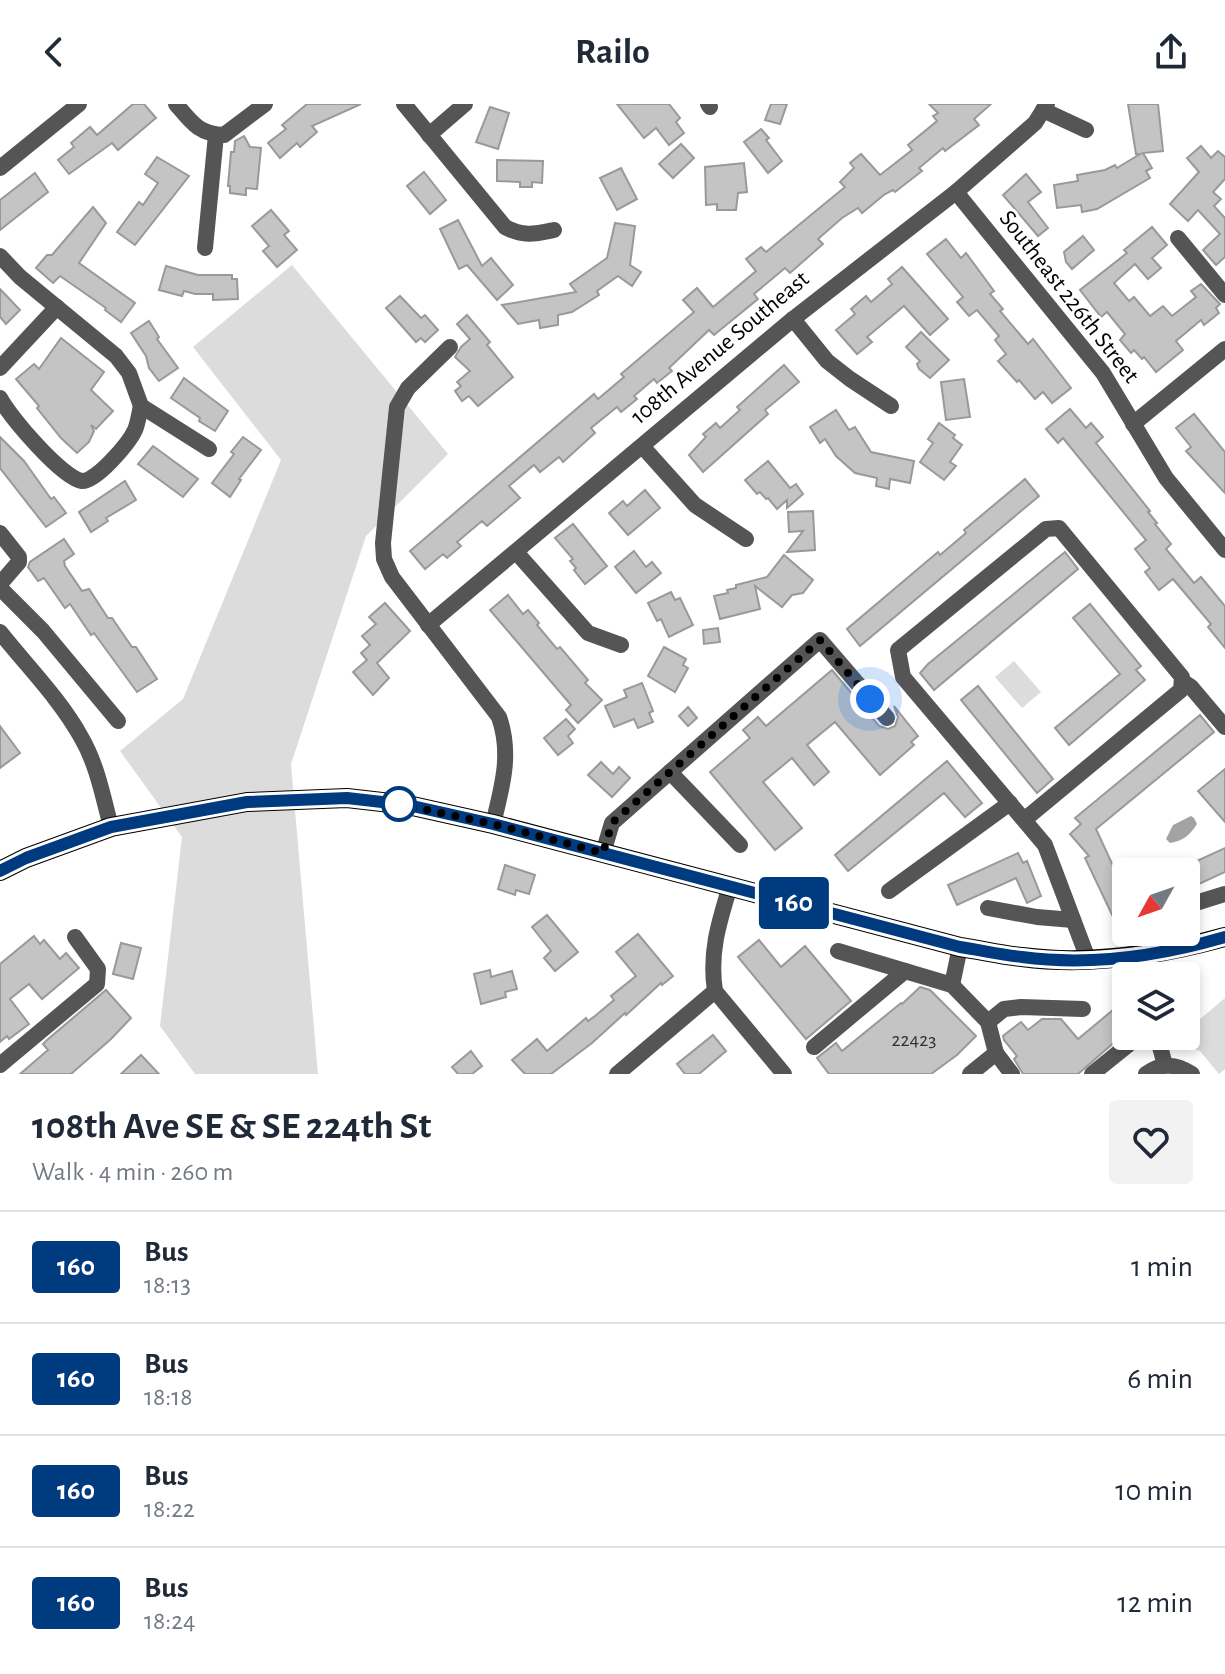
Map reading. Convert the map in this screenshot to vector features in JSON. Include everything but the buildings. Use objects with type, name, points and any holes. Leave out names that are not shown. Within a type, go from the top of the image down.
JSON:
[{"type":"main road","points":[[0,871],[26,858],[111,827],[247,802],[313,798],[377,801],[493,824],[960,947],[1024,958],[1088,959],[1160,954],[1225,937]]},
{"type":"street","points":[[0,168],[79,104]]},
{"type":"street","points":[[176,104],[204,133],[216,135],[224,135],[235,129],[265,104]]},
{"type":"street","points":[[404,104],[505,227],[518,234],[533,235],[554,230]]},
{"type":"street","points":[[429,135],[465,104]]},
{"type":"street","name":"108th Avenue Southeast","points":[[428,625],[793,319],[956,192],[1035,123],[1045,107],[1086,130]]},
{"type":"street","points":[[205,248],[216,135]]},
{"type":"street","name":"Southeast 226th Street","points":[[956,192],[1103,373],[1166,478],[1225,550]]},
{"type":"street","points":[[1178,238],[1225,295]]},
{"type":"street","points":[[0,256],[20,277],[116,356],[133,381],[141,406],[135,430],[125,445],[97,475],[81,481],[69,475],[37,444],[0,398]]},
{"type":"street","points":[[0,368],[57,307]]},
{"type":"street","points":[[793,319],[827,361],[891,406]]},
{"type":"street","points":[[450,347],[408,388],[397,407],[384,559],[392,577],[499,717],[504,731],[506,769],[493,824]]},
{"type":"street","points":[[1133,424],[1225,349]]},
{"type":"street","points":[[141,406],[209,449]]},
{"type":"street","points":[[642,446],[695,505],[746,539]]},
{"type":"street","points":[[1024,820],[1181,690],[1182,677],[1059,528],[1046,529],[898,650],[903,677],[1045,845],[1088,959]]},
{"type":"street","points":[[0,533],[19,557],[19,562],[0,586],[43,631],[118,721]]},
{"type":"street","points":[[516,552],[588,633],[621,645]]},
{"type":"street","points":[[0,632],[83,739],[93,762],[111,827]]},
{"type":"street","points":[[603,853],[612,823],[820,640],[887,718]]},
{"type":"street","points":[[1182,681],[1191,687],[1225,727]]},
{"type":"street","points":[[670,772],[740,845]]},
{"type":"street","points":[[889,891],[1010,803]]},
{"type":"street","points":[[730,886],[714,940],[712,973],[715,991],[784,1074]]},
{"type":"street","points":[[1200,902],[1225,894]]},
{"type":"street","points":[[988,908],[1073,920]]},
{"type":"street","points":[[0,1065],[97,984],[98,969],[75,937]]},
{"type":"street","points":[[952,985],[960,947]]},
{"type":"street","points":[[838,951],[952,985],[988,1022],[996,1053],[1012,1074]]},
{"type":"street","points":[[814,1047],[905,971]]},
{"type":"street","points":[[617,1074],[715,991]]},
{"type":"street","points":[[988,1022],[1004,1009],[1083,1009]]},
{"type":"street","points":[[1092,1074],[1122,1050]]},
{"type":"street","points":[[1166,1050],[1178,1068]]},
{"type":"street","points":[[970,1074],[996,1053]]},
{"type":"street","points":[[1146,1074],[1154,1068],[1178,1068]]},
{"type":"shaded area","points":[[292,265],[448,454],[366,536],[291,764],[318,1074],[195,1074],[160,1026],[182,837],[120,751],[183,699],[281,460],[193,347]]},
{"type":"shaded area","points":[[1014,661],[1041,692],[1022,708],[995,677]]},
{"type":"shaded area","points":[[1191,816],[1197,824],[1194,828],[1182,839],[1170,843],[1166,839],[1173,825]]},
{"type":"shaded area","points":[[1225,998],[1225,1069],[1219,1074],[1197,1050],[1200,1050],[1200,1019]]},
{"type":"bus line","name":"160","points":[[0,871],[26,858],[111,827],[247,802],[347,798],[408,805],[493,824],[960,947],[1024,958],[1088,959],[1160,954],[1225,937]]},
{"type":"route","points":[[399,804],[493,824],[603,853],[612,823],[820,640],[870,699]]}]
